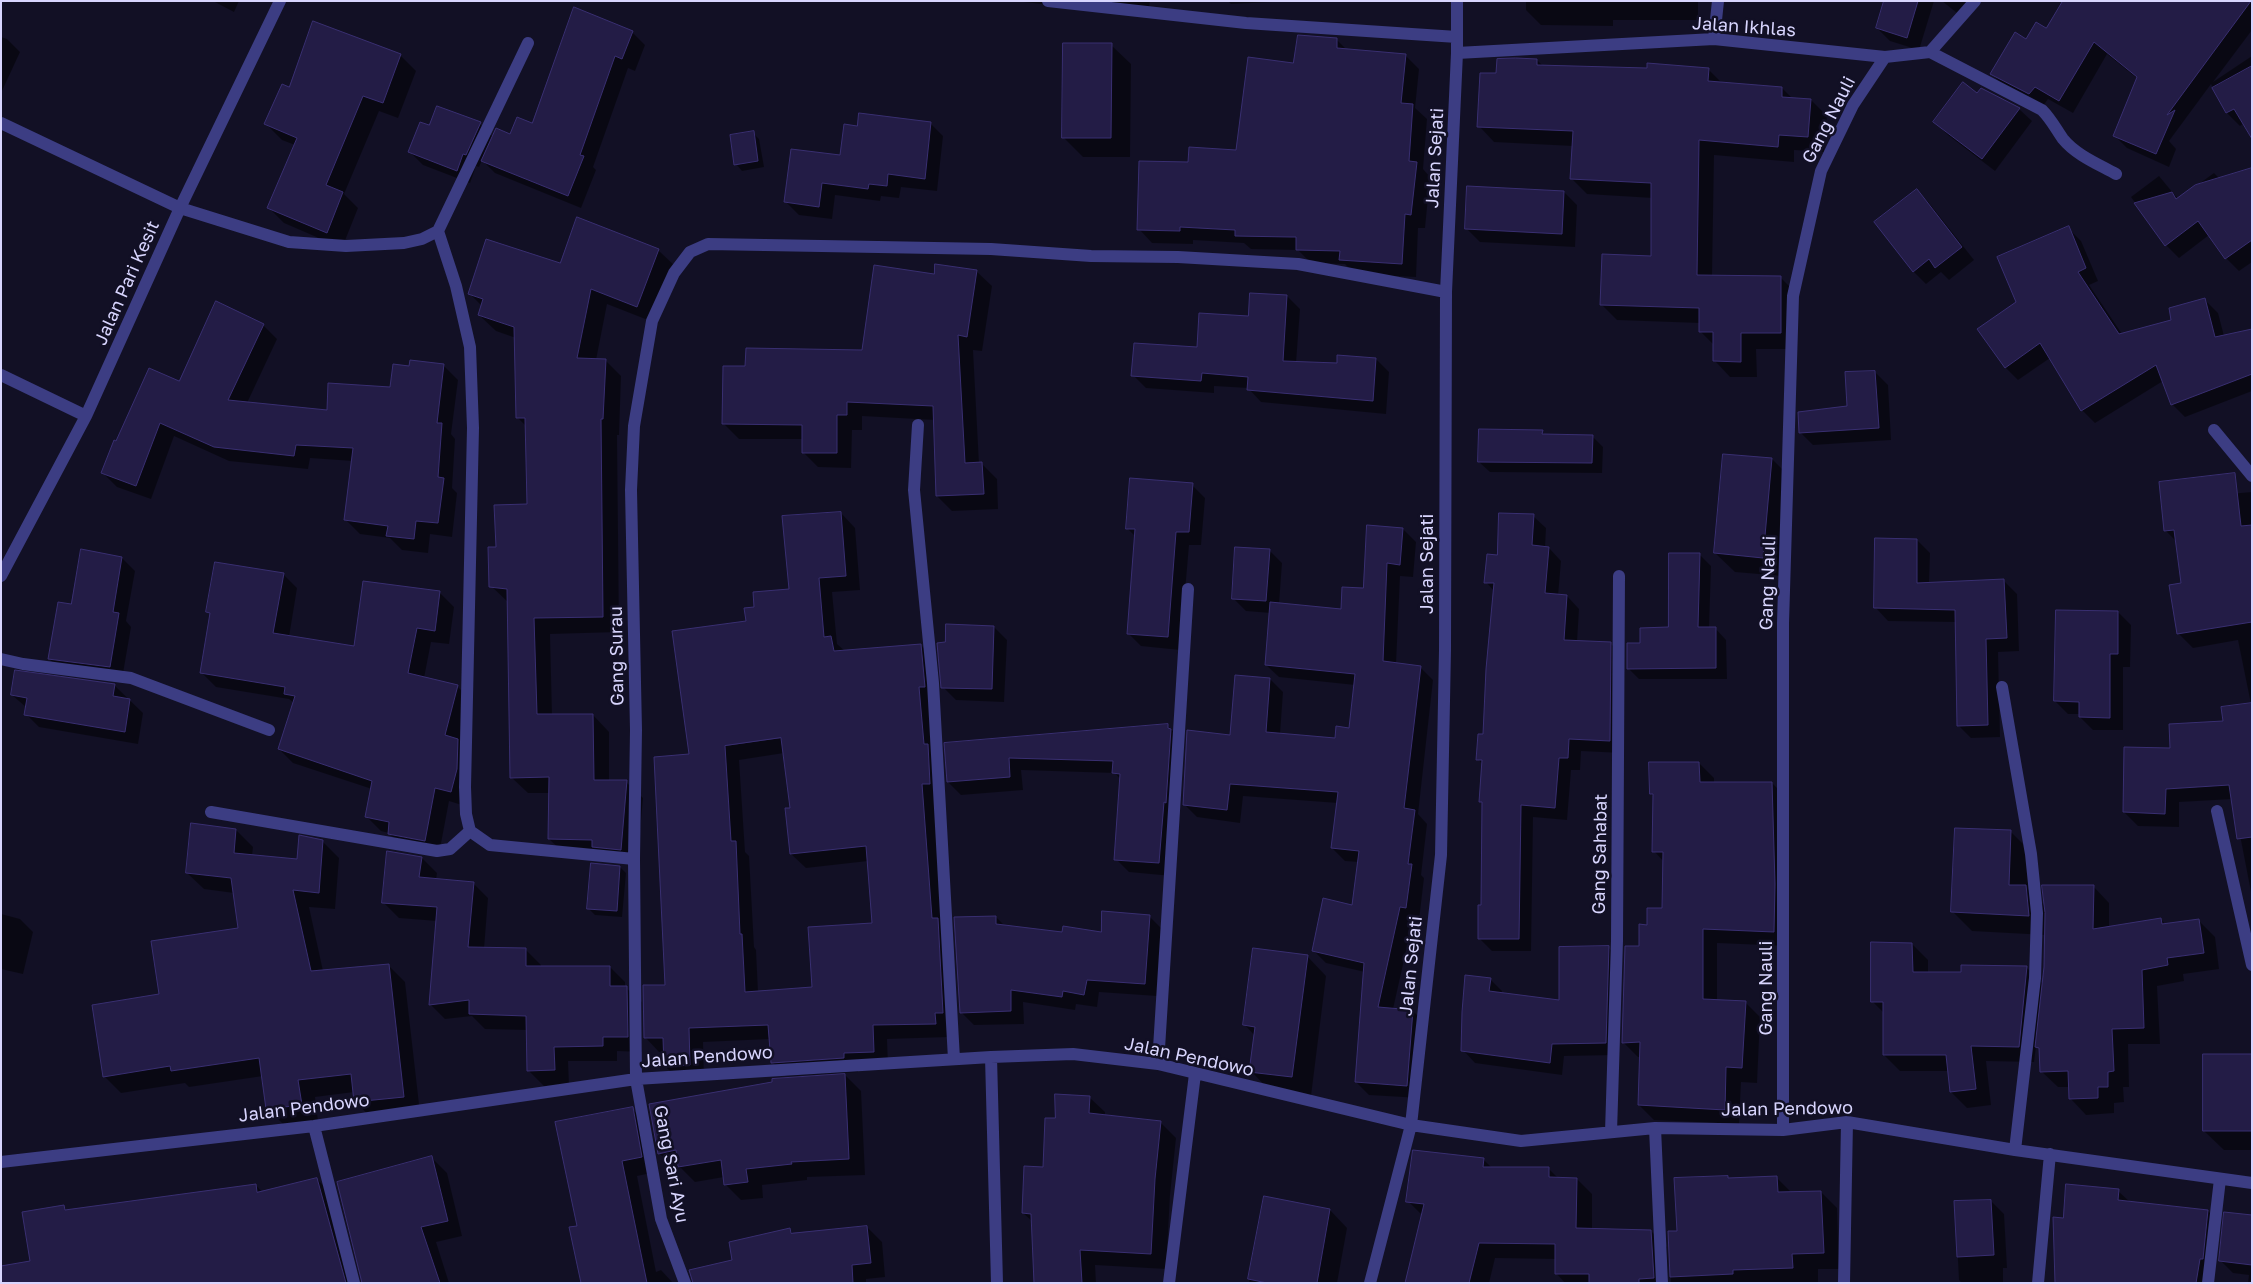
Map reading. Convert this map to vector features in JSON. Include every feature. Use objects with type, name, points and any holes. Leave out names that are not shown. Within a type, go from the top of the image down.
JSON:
[{"type":"street","name":"Jalan Pari Kesit","points":[[1,576],[86,416],[180,208],[280,1]]},
{"type":"street","points":[[1048,1],[1246,24],[1457,37]]},
{"type":"street","name":"Jalan Sejati","points":[[1411,1125],[1441,855],[1445,650],[1446,292],[1457,53],[1457,1]]},
{"type":"street","points":[[1714,39],[1718,1]]},
{"type":"street","points":[[1975,1],[1930,52],[2042,110],[2052,119],[2063,139],[2076,151],[2116,174]]},
{"type":"street","name":"Jalan Ikhlas","points":[[1457,53],[1714,39],[1885,57],[1930,52]]},
{"type":"street","points":[[1,123],[180,208],[290,242],[346,246],[404,243],[422,240],[438,231],[528,43]]},
{"type":"street","name":"Gang Nauli","points":[[1783,1130],[1783,623],[1793,296],[1821,171],[1853,105],[1885,57]]},
{"type":"street","points":[[438,231],[456,286],[470,347],[473,428],[465,786],[466,814],[470,830],[490,845],[634,859]]},
{"type":"street","name":"Gang Surau","points":[[636,1079],[634,859],[636,730],[631,490],[634,426],[652,322],[674,273],[690,252],[708,244],[982,248],[1091,256],[1178,257],[1298,264],[1446,292]]},
{"type":"street","points":[[1,375],[86,416]]},
{"type":"street","points":[[918,424],[914,490],[933,683],[954,1059]]},
{"type":"street","points":[[2214,430],[2252,476]]},
{"type":"street","name":"Gang Sahabat","points":[[1611,1132],[1616,941],[1619,576]]},
{"type":"street","points":[[1158,1064],[1188,589]]},
{"type":"street","points":[[1,659],[23,664],[132,678],[269,730]]},
{"type":"street","points":[[2002,687],[2031,854],[2038,914],[2035,978],[2015,1150]]},
{"type":"street","points":[[2217,811],[2252,965]]},
{"type":"street","points":[[211,812],[437,851],[450,849],[470,830]]},
{"type":"street","name":"Jalan Pendowo","points":[[1,1162],[314,1126],[636,1079],[991,1056],[1073,1054],[1158,1064],[1411,1125],[1521,1140],[1655,1128],[1783,1130],[1848,1122],[2015,1150],[2252,1182]]},
{"type":"street","points":[[991,1056],[997,1283]]},
{"type":"street","points":[[1170,1283],[1195,1074]]},
{"type":"street","name":"Gang Sari Ayu","points":[[636,1079],[661,1219],[685,1283]]},
{"type":"street","points":[[1844,1283],[1848,1122]]},
{"type":"street","points":[[1370,1283],[1411,1125]]},
{"type":"street","points":[[314,1126],[354,1283]]},
{"type":"street","points":[[1655,1128],[1662,1283]]},
{"type":"street","points":[[2038,1283],[2050,1154]]},
{"type":"street","points":[[2208,1283],[2220,1179]]},
{"type":"building","points":[[1884,1],[1918,1],[1907,38],[1876,28]]},
{"type":"building","points":[[2063,1],[2251,1],[2167,115],[2175,110],[2156,154],[2113,136],[2137,77],[2094,42],[2059,101],[2035,87],[2029,94],[1990,74],[2015,32],[2026,39],[2036,22],[2046,28]]},
{"type":"building","points":[[574,7],[633,31],[622,59],[615,56],[580,155],[584,156],[568,196],[481,161],[496,128],[510,134],[517,117],[532,123]]},
{"type":"building","points":[[313,21],[401,54],[383,103],[363,96],[326,185],[343,192],[327,233],[267,208],[297,138],[264,124],[282,84],[289,87]]},
{"type":"building","points":[[1298,35],[1337,38],[1337,48],[1406,54],[1401,103],[1413,104],[1409,161],[1417,162],[1411,215],[1405,214],[1402,264],[1339,260],[1340,251],[1296,250],[1296,237],[1235,236],[1235,230],[1180,227],[1180,231],[1137,230],[1139,161],[1188,162],[1189,147],[1236,150],[1248,57],[1293,63]]},
{"type":"building","points":[[1063,43],[1112,43],[1111,138],[1062,138]]},
{"type":"building","points":[[1497,59],[1537,59],[1537,65],[1647,68],[1647,63],[1709,68],[1708,81],[1782,87],[1782,97],[1811,99],[1808,137],[1779,135],[1778,147],[1699,140],[1697,275],[1781,276],[1781,333],[1741,333],[1741,362],[1713,361],[1713,332],[1699,332],[1699,308],[1600,305],[1602,254],[1651,256],[1651,183],[1570,179],[1573,131],[1477,127],[1480,73],[1496,73]]},
{"type":"building","points":[[2252,66],[2252,139],[2234,109],[2226,113],[2212,88]]},
{"type":"building","points":[[1963,82],[1977,93],[1981,88],[2020,108],[1982,159],[1933,122]]},
{"type":"building","points":[[437,106],[481,122],[466,155],[463,154],[457,171],[408,152],[420,122],[429,125]]},
{"type":"building","points":[[859,113],[931,122],[925,179],[888,174],[887,186],[869,184],[868,189],[822,183],[819,207],[784,202],[791,149],[840,155],[844,124],[857,126]]},
{"type":"building","points":[[754,131],[758,161],[734,165],[730,135]]},
{"type":"building","points":[[2252,168],[2252,240],[2225,259],[2198,221],[2165,246],[2134,203],[2172,192],[2176,199],[2195,185]]},
{"type":"building","points":[[1467,186],[1564,191],[1562,234],[1465,229]]},
{"type":"building","points":[[1917,189],[1962,247],[1935,268],[1929,259],[1913,272],[1874,222]]},
{"type":"building","points":[[577,217],[659,249],[637,307],[591,289],[577,358],[606,359],[603,419],[601,419],[603,617],[534,618],[537,714],[593,714],[594,780],[627,780],[621,850],[592,847],[592,840],[548,839],[549,777],[510,778],[507,589],[489,587],[488,547],[496,547],[494,505],[527,504],[525,418],[516,418],[514,327],[478,315],[483,299],[468,294],[486,239],[560,263]]},
{"type":"building","points":[[2069,226],[2086,268],[2078,272],[2119,334],[2171,320],[2169,308],[2205,298],[2215,337],[2252,329],[2252,374],[2171,405],[2156,365],[2081,411],[2040,343],[2005,368],[1977,329],[2016,302],[1997,257]]},
{"type":"building","points":[[935,264],[977,270],[967,337],[958,335],[965,463],[982,462],[984,494],[936,496],[933,406],[847,402],[847,415],[837,415],[837,453],[802,453],[802,425],[722,424],[723,366],[745,366],[746,348],[862,350],[874,265],[934,274]]},
{"type":"building","points":[[1250,293],[1287,295],[1283,361],[1337,363],[1337,355],[1376,358],[1373,401],[1247,390],[1248,377],[1202,373],[1201,381],[1131,376],[1134,343],[1197,347],[1199,313],[1248,316]]},
{"type":"building","points":[[216,301],[264,324],[228,400],[327,410],[328,383],[390,387],[393,364],[409,366],[410,360],[444,364],[437,423],[442,423],[438,477],[444,478],[438,523],[416,521],[414,539],[386,536],[388,526],[344,520],[353,448],[296,445],[294,456],[214,447],[160,423],[136,486],[101,473],[114,440],[116,441],[149,368],[179,381]]},
{"type":"building","points":[[1875,371],[1879,428],[1799,433],[1798,412],[1847,406],[1845,372]]},
{"type":"building","points":[[1479,429],[1543,430],[1542,434],[1593,435],[1592,463],[1478,462]]},
{"type":"building","points":[[1723,454],[1772,458],[1763,558],[1714,553]]},
{"type":"building","points":[[2235,473],[2241,526],[2252,525],[2252,622],[2177,634],[2169,585],[2181,583],[2174,530],[2164,531],[2159,482]]},
{"type":"building","points":[[1130,478],[1193,483],[1189,532],[1176,532],[1168,637],[1127,634],[1135,529],[1126,529]]},
{"type":"building","points":[[841,512],[846,576],[819,578],[824,637],[831,636],[834,651],[921,644],[925,687],[919,687],[924,744],[928,744],[930,784],[922,784],[932,918],[938,918],[943,1013],[935,1013],[936,1024],[873,1025],[874,1052],[844,1053],[844,1058],[771,1063],[768,1025],[689,1028],[690,1065],[664,1066],[663,1038],[644,1038],[643,985],[665,985],[654,757],[689,754],[672,631],[746,621],[744,608],[754,607],[753,592],[789,589],[782,516]],"holes":[[[781,738],[790,808],[785,808],[790,854],[866,846],[872,923],[808,927],[812,987],[745,992],[742,934],[740,934],[736,841],[731,841],[725,746]]]},
{"type":"building","points":[[1499,513],[1534,514],[1532,545],[1549,547],[1545,593],[1567,595],[1564,640],[1611,642],[1610,741],[1569,739],[1568,758],[1559,758],[1555,808],[1521,805],[1519,939],[1478,939],[1478,905],[1481,905],[1482,802],[1479,802],[1482,760],[1476,760],[1478,734],[1483,734],[1486,669],[1494,583],[1484,583],[1487,554],[1497,555]]},
{"type":"building","points":[[1367,525],[1403,528],[1400,565],[1387,563],[1383,661],[1421,666],[1404,808],[1415,810],[1408,864],[1412,864],[1406,908],[1400,907],[1378,1007],[1413,1010],[1407,1086],[1355,1082],[1364,963],[1312,951],[1323,898],[1352,905],[1359,851],[1331,848],[1338,792],[1230,784],[1227,810],[1183,805],[1187,730],[1230,735],[1235,675],[1270,678],[1266,732],[1335,738],[1336,726],[1349,728],[1355,674],[1265,665],[1270,602],[1341,609],[1342,587],[1363,588]]},
{"type":"building","points":[[1875,538],[1917,539],[1917,583],[2004,579],[2007,638],[1986,639],[1988,725],[1957,726],[1955,610],[1874,608]]},
{"type":"building","points":[[1235,547],[1270,549],[1266,601],[1232,599]]},
{"type":"building","points":[[81,549],[122,557],[113,612],[119,613],[110,667],[48,659],[58,602],[71,604]]},
{"type":"building","points":[[1669,553],[1700,553],[1698,627],[1716,627],[1716,668],[1627,669],[1627,643],[1640,643],[1640,628],[1668,627]]},
{"type":"building","points":[[215,562],[284,573],[273,633],[354,646],[363,581],[440,591],[435,631],[417,628],[408,673],[458,685],[445,735],[458,739],[457,769],[451,792],[435,788],[425,841],[388,834],[389,822],[365,817],[372,781],[278,749],[295,696],[284,694],[285,687],[200,673],[210,613],[206,612]]},
{"type":"building","points":[[2056,610],[2118,611],[2118,654],[2110,654],[2110,718],[2079,717],[2079,702],[2054,701]]},
{"type":"building","points":[[946,624],[994,626],[992,689],[941,688],[937,643],[945,642]]},
{"type":"building","points":[[15,670],[115,684],[113,696],[130,699],[125,732],[24,715],[27,698],[11,695]]},
{"type":"building","points":[[2252,703],[2252,837],[2237,839],[2229,785],[2166,789],[2165,814],[2123,812],[2124,747],[2170,748],[2169,724],[2223,721],[2221,707]]},
{"type":"building","points":[[1168,724],[1168,728],[1171,729],[1166,803],[1164,802],[1159,863],[1114,860],[1120,774],[1112,773],[1113,761],[1009,758],[1010,777],[947,782],[944,743]]},
{"type":"building","points":[[1649,762],[1699,762],[1700,782],[1772,782],[1775,884],[1774,932],[1703,929],[1703,999],[1746,1001],[1742,1068],[1726,1067],[1725,1110],[1638,1105],[1640,1042],[1622,1043],[1625,946],[1639,946],[1639,924],[1647,925],[1647,908],[1662,908],[1663,852],[1652,852],[1653,794],[1650,794]]},
{"type":"building","points":[[191,823],[236,829],[234,853],[297,859],[299,835],[323,840],[319,893],[293,890],[311,971],[389,964],[404,1097],[354,1102],[351,1074],[298,1080],[302,1105],[266,1109],[259,1058],[171,1071],[170,1066],[103,1077],[92,1005],[159,994],[151,941],[238,928],[231,878],[186,873]]},
{"type":"building","points":[[1955,828],[2011,830],[2009,885],[2026,885],[2029,916],[1951,912]]},
{"type":"building","points":[[387,851],[422,857],[419,877],[474,882],[468,947],[526,948],[526,966],[610,966],[610,986],[627,986],[628,1037],[603,1037],[603,1046],[554,1047],[555,1070],[527,1071],[526,1016],[469,1014],[469,1000],[429,1005],[437,907],[382,903]]},
{"type":"building","points":[[591,863],[620,866],[617,911],[587,909]]},
{"type":"building","points":[[2042,885],[2094,885],[2093,929],[2161,918],[2162,924],[2199,919],[2204,953],[2167,958],[2168,965],[2142,970],[2144,1028],[2112,1029],[2114,1071],[2108,1072],[2108,1087],[2098,1087],[2098,1098],[2069,1099],[2068,1071],[2040,1072],[2039,1048],[2035,1047],[2044,967],[2045,913]]},
{"type":"building","points":[[1102,911],[1150,915],[1145,984],[1087,980],[1084,995],[1063,991],[1062,997],[1011,990],[1011,1011],[960,1013],[954,917],[996,916],[996,924],[1062,932],[1063,926],[1101,932]]},
{"type":"building","points":[[1871,942],[1912,943],[1913,972],[1961,972],[1961,965],[2027,966],[2019,1047],[1971,1046],[1976,1089],[1950,1092],[1946,1055],[1883,1055],[1883,1002],[1871,1002]]},
{"type":"building","points":[[1609,946],[1606,1043],[1552,1044],[1550,1063],[1461,1051],[1465,975],[1491,978],[1489,991],[1559,1000],[1559,947]]},
{"type":"building","points":[[1253,948],[1308,955],[1292,1077],[1249,1072],[1255,1027],[1243,1025]]},
{"type":"building","points":[[2203,1054],[2252,1054],[2252,1131],[2203,1131]]},
{"type":"building","points":[[845,1074],[849,1159],[791,1162],[792,1164],[746,1169],[748,1182],[724,1185],[721,1160],[678,1167],[676,1150],[658,1154],[649,1104],[772,1082],[772,1079]]},
{"type":"building","points":[[1055,1094],[1090,1096],[1089,1113],[1161,1121],[1155,1179],[1151,1254],[1080,1250],[1082,1283],[1034,1283],[1031,1214],[1022,1213],[1024,1166],[1043,1167],[1045,1118],[1055,1118]]},
{"type":"building","points":[[633,1107],[642,1157],[622,1161],[647,1283],[581,1283],[569,1227],[577,1226],[555,1122]]},
{"type":"building","points":[[1413,1150],[1484,1158],[1483,1167],[1549,1167],[1549,1177],[1577,1178],[1576,1228],[1651,1230],[1654,1278],[1639,1279],[1639,1283],[1589,1283],[1589,1274],[1555,1274],[1555,1244],[1479,1243],[1469,1283],[1405,1283],[1424,1204],[1406,1202]]},
{"type":"building","points":[[432,1156],[448,1221],[421,1227],[440,1283],[362,1283],[337,1182]]},
{"type":"building","points":[[1728,1176],[1728,1178],[1777,1176],[1778,1192],[1821,1191],[1824,1253],[1792,1254],[1793,1268],[1733,1270],[1733,1274],[1670,1277],[1668,1231],[1677,1231],[1674,1178]]},
{"type":"building","points":[[317,1178],[346,1283],[1,1283],[1,1266],[30,1261],[22,1212],[64,1205],[65,1210],[256,1184],[257,1192]]},
{"type":"building","points":[[2066,1184],[2119,1189],[2118,1200],[2208,1210],[2203,1259],[2200,1259],[2196,1283],[2055,1283],[2053,1217],[2063,1218]]},
{"type":"building","points":[[1264,1196],[1330,1209],[1317,1283],[1267,1283],[1248,1279]]},
{"type":"building","points":[[1991,1200],[1994,1255],[1957,1257],[1954,1201]]},
{"type":"building","points":[[2224,1212],[2252,1215],[2252,1265],[2219,1261]]},
{"type":"building","points":[[867,1226],[871,1263],[852,1265],[853,1283],[693,1283],[689,1270],[732,1260],[729,1242],[790,1228],[791,1233]]}]
